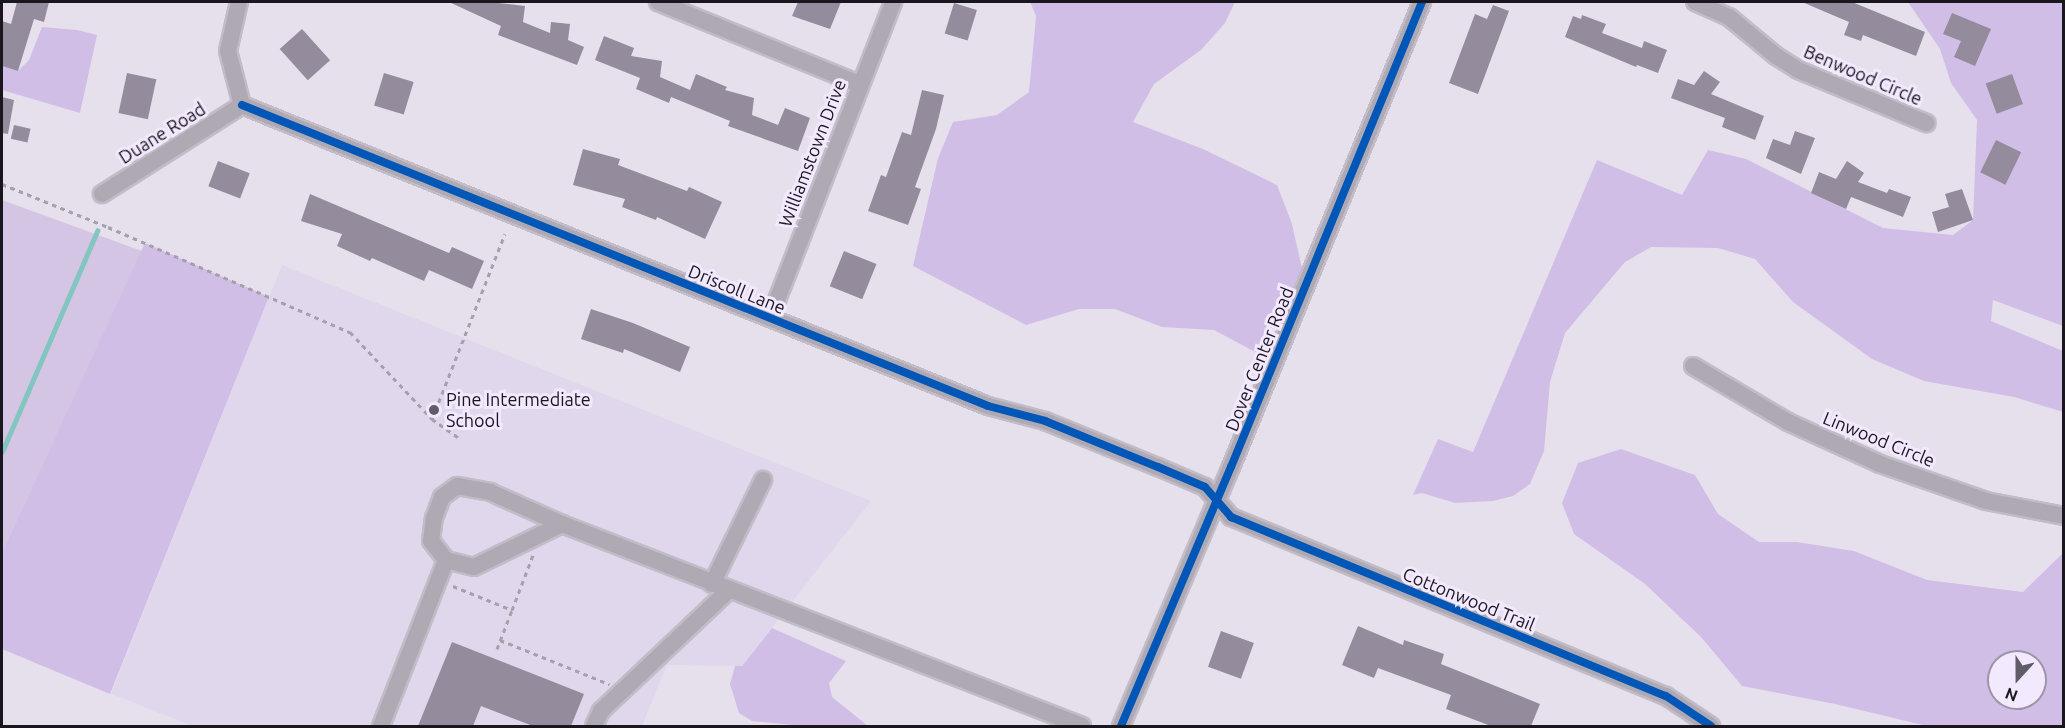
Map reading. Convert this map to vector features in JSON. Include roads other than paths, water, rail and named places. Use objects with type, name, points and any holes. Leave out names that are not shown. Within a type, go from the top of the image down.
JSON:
[{"type":"street","points":[[239,2],[228,51],[242,105]]},
{"type":"street","points":[[658,2],[859,84]]},
{"type":"street","name":"Williamstown Drive","points":[[770,318],[859,84],[893,2]]},
{"type":"street","name":"Dover Center Road","points":[[1121,726],[1217,501],[1422,2]]},
{"type":"street","name":"Benwood Circle","points":[[1695,2],[1729,17],[1776,56],[1798,70],[1926,123]]},
{"type":"street","name":"Duane Road","points":[[102,194],[242,105]]},
{"type":"street","name":"Driscoll Lane","points":[[242,105],[988,406],[1045,421],[1158,466],[1205,487],[1217,501]]},
{"type":"street","name":"Linwood Circle","points":[[1693,366],[1788,422],[1880,464],[1986,501],[2064,516]]},
{"type":"street","points":[[712,584],[763,480]]},
{"type":"street","points":[[562,524],[474,567],[446,560],[431,541],[434,518],[442,497],[457,486],[490,492],[562,524],[712,584],[1082,726]]},
{"type":"street","name":"Cottonwood Trail","points":[[1217,501],[1231,518],[1666,696],[1711,726]]},
{"type":"street","points":[[381,726],[446,560]]},
{"type":"street","points":[[594,726],[602,711],[729,590]]},
{"type":"waterway","points":[[2,452],[97,231]]},
{"type":"place","name":"Pine Intermediate School","points":[[434,410]]}]
